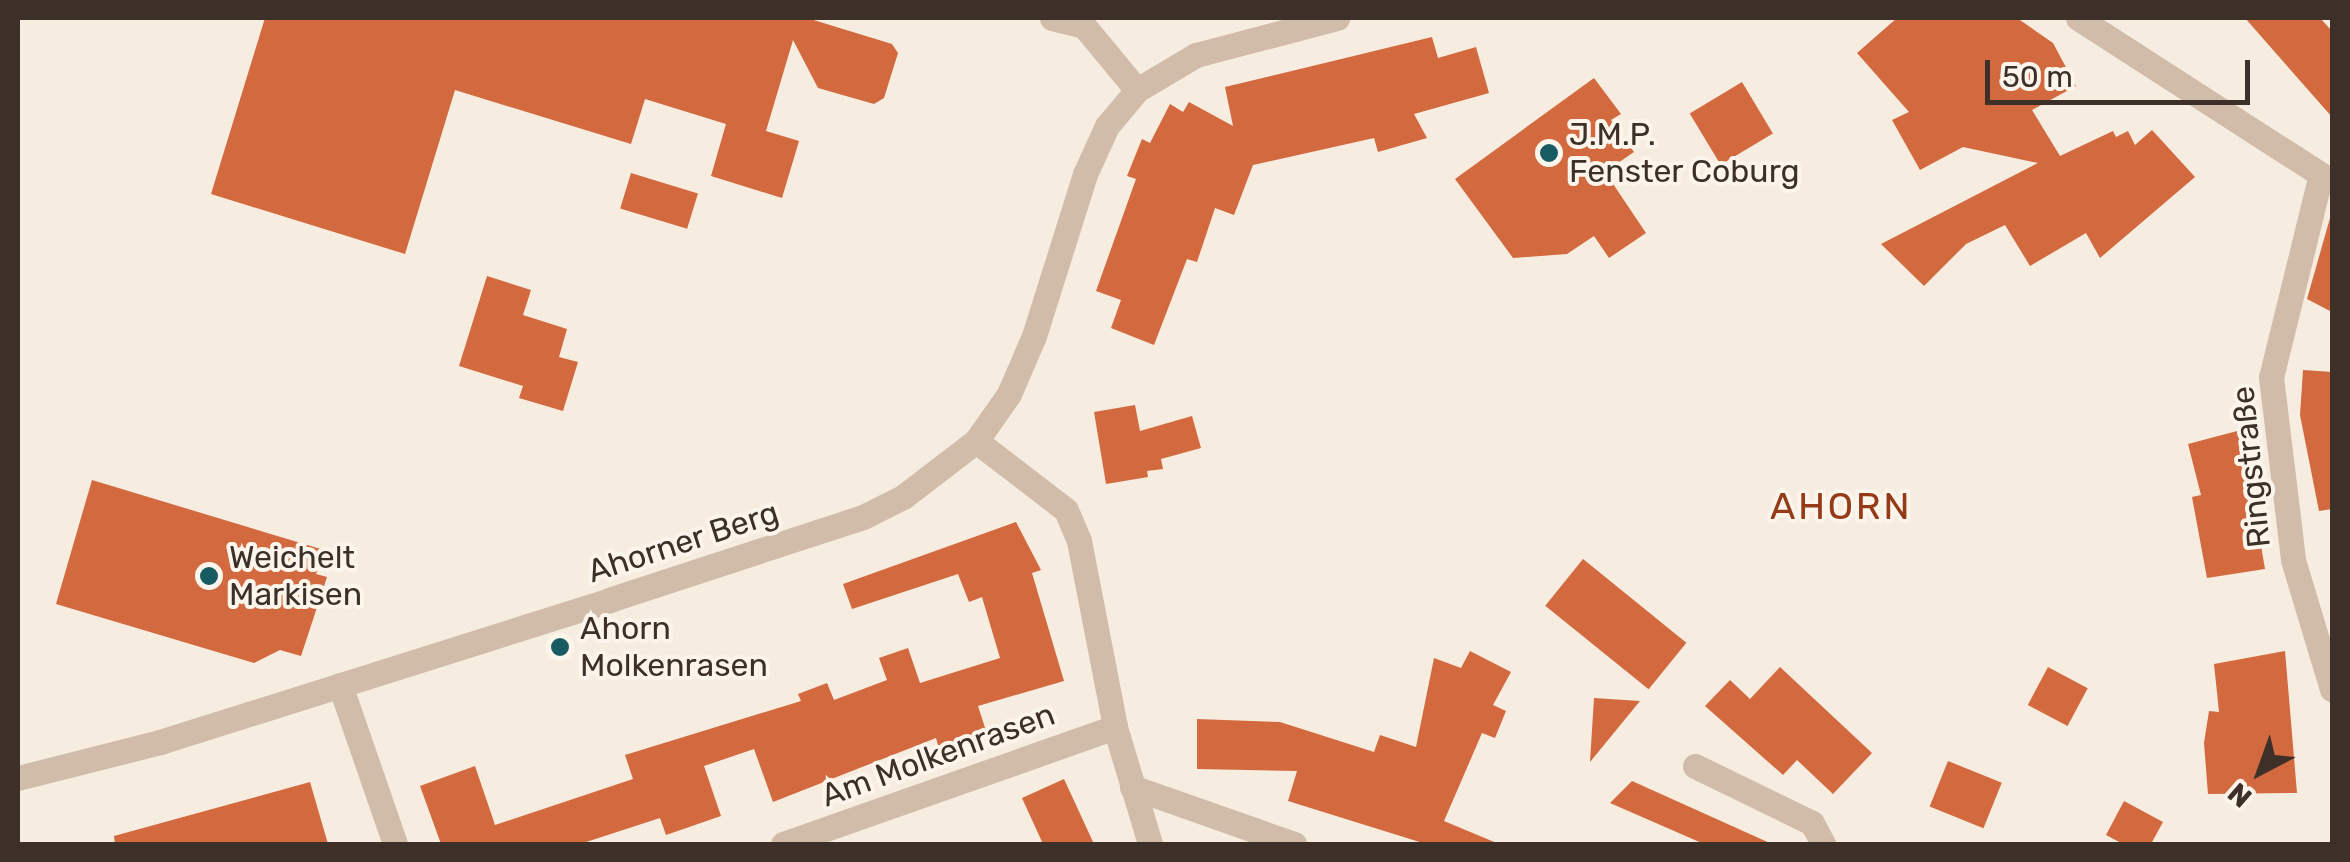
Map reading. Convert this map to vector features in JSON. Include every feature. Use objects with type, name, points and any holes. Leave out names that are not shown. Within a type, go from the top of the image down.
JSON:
[{"type":"street","points":[[1052,18],[1085,22],[1137,90],[1196,55],[1337,18]]},
{"type":"street","points":[[2078,18],[2326,180]]},
{"type":"street","name":"Ahorner Berg","points":[[18,778],[160,742],[340,685],[863,518],[903,497],[976,440],[1009,394],[1034,336],[1084,174],[1107,126],[1137,90]]},
{"type":"street","name":"Ringstraße","points":[[2326,180],[2271,377],[2293,560],[2332,689]]},
{"type":"street","points":[[976,440],[1066,510],[1115,727],[1150,844]]},
{"type":"street","points":[[340,685],[395,844]]},
{"type":"street","name":"Am Molkenrasen","points":[[784,844],[1115,727]]},
{"type":"street","points":[[1695,766],[1812,823],[1823,844]]},
{"type":"street","points":[[1132,787],[1294,844]]},
{"type":"building","points":[[265,18],[807,18],[892,44],[898,53],[884,98],[874,104],[818,88],[793,40],[766,131],[799,141],[782,198],[711,176],[726,124],[645,99],[631,144],[455,90],[405,254],[211,194]]},
{"type":"building","points":[[1897,18],[2017,18],[2053,43],[2076,86],[2032,110],[2060,156],[2113,131],[2116,137],[2128,131],[2135,145],[2152,130],[2195,177],[2100,258],[2086,233],[2030,266],[2005,225],[1966,244],[1924,286],[1881,244],[2038,163],[1963,147],[1920,170],[1892,120],[1909,112],[1857,53]]},
{"type":"building","points":[[2245,18],[2320,18],[2332,31],[2332,117]]},
{"type":"building","points":[[1432,37],[1438,58],[1476,47],[1489,93],[1414,114],[1427,138],[1378,152],[1374,138],[1253,165],[1234,215],[1215,208],[1197,262],[1187,259],[1154,345],[1111,328],[1121,300],[1096,291],[1136,179],[1127,176],[1142,139],[1150,143],[1170,104],[1183,112],[1189,102],[1233,126],[1225,87]]},
{"type":"building","points":[[1594,78],[1621,114],[1611,120],[1634,152],[1605,172],[1646,233],[1609,258],[1594,236],[1567,254],[1513,258],[1455,179]]},
{"type":"building","points":[[1742,82],[1773,133],[1721,165],[1690,113]]},
{"type":"building","points":[[631,173],[698,193],[687,229],[620,208]]},
{"type":"building","points":[[2332,211],[2332,312],[2307,299]]},
{"type":"building","points":[[487,276],[531,290],[523,315],[567,329],[559,357],[578,362],[563,411],[519,398],[523,386],[459,366]]},
{"type":"building","points":[[2303,370],[2332,372],[2332,509],[2319,511],[2300,415]]},
{"type":"building","points":[[1135,405],[1140,431],[1192,416],[1201,448],[1161,459],[1163,469],[1147,471],[1148,477],[1106,484],[1094,412]]},
{"type":"building","points":[[2241,430],[2265,569],[2207,578],[2192,497],[2201,495],[2188,444]]},
{"type":"building","name":"Weichelt Markisen","points":[[92,480],[324,550],[316,574],[327,577],[301,656],[280,650],[254,663],[56,604]]},
{"type":"building","points":[[1016,522],[1041,570],[1032,573],[1064,681],[978,706],[987,734],[939,749],[936,738],[773,802],[754,749],[704,766],[721,816],[666,835],[660,818],[580,844],[441,844],[420,786],[475,766],[495,825],[633,779],[625,755],[801,701],[798,694],[827,683],[834,700],[887,680],[879,658],[908,648],[920,683],[1000,658],[982,597],[969,602],[958,574],[852,609],[843,584]]},
{"type":"building","points":[[1583,559],[1686,643],[1649,689],[1545,606]]},
{"type":"building","points":[[1470,651],[1511,672],[1493,705],[1506,711],[1495,738],[1482,733],[1444,821],[1499,844],[1426,844],[1288,801],[1297,771],[1197,769],[1197,719],[1280,722],[1374,752],[1380,735],[1416,747],[1434,658],[1461,668]]},
{"type":"building","points":[[2285,651],[2297,793],[2208,794],[2204,743],[2209,711],[2219,712],[2214,664]]},
{"type":"building","points":[[1780,667],[1872,753],[1833,794],[1797,760],[1783,775],[1705,706],[1730,680],[1750,699]]},
{"type":"building","points":[[2048,667],[2088,688],[2068,726],[2028,705]]},
{"type":"building","points":[[1594,698],[1640,701],[1590,762]]},
{"type":"building","points":[[1948,761],[2002,783],[1983,828],[1930,806]]},
{"type":"building","points":[[1064,779],[1094,844],[1043,844],[1022,798]]},
{"type":"building","points":[[1632,781],[1772,844],[1704,844],[1610,803]]},
{"type":"building","points":[[310,782],[328,844],[115,844],[114,836]]},
{"type":"building","points":[[2124,801],[2163,822],[2151,844],[2123,844],[2106,835]]},
{"type":"place","name":"J.M.P. Fenster Coburg","points":[[1549,153]]},
{"type":"place","name":"Weichelt Markisen","points":[[209,576]]},
{"type":"place","name":"Ahorn Molkenrasen","points":[[560,647]]},
{"type":"district","name":"AHORN","points":[[1841,507]]}]
